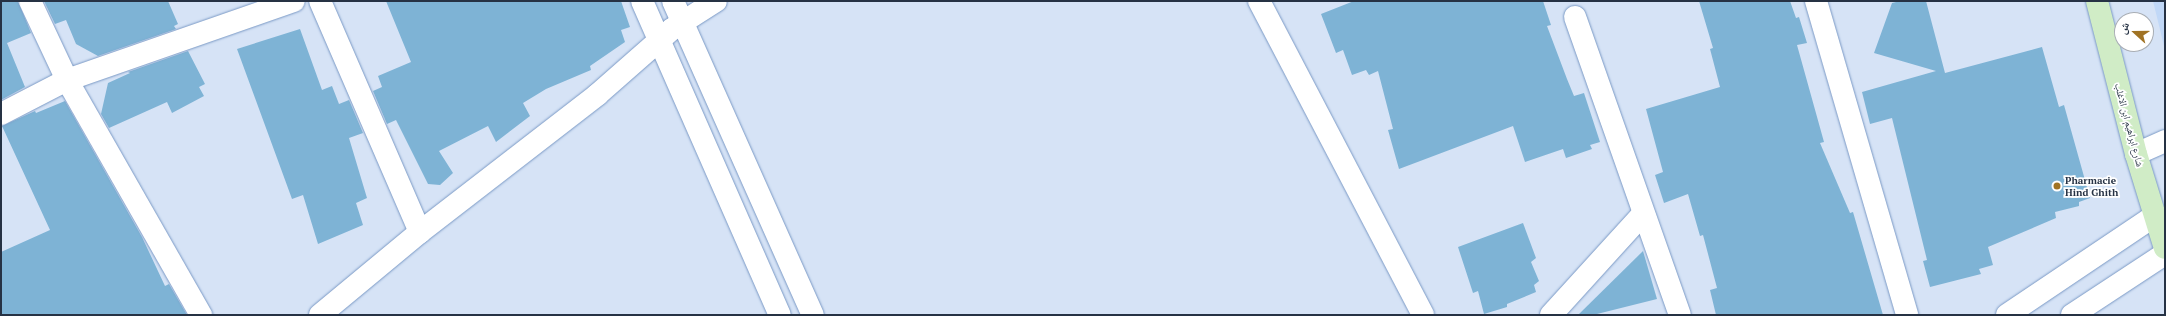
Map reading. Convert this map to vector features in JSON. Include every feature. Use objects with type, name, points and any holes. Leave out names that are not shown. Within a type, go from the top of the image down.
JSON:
[{"type":"main road","name":"شارع ابراهيم ابن الاغلب","points":[[2097,1],[2136,154],[2165,248]]},
{"type":"street","points":[[30,1],[67,80],[201,315]]},
{"type":"street","points":[[1,114],[67,80],[294,1]]},
{"type":"street","points":[[320,1],[420,232]]},
{"type":"street","points":[[642,1],[661,40],[780,315]]},
{"type":"street","points":[[673,1],[813,315]]},
{"type":"street","points":[[320,315],[420,232],[598,95],[683,22],[716,1]]},
{"type":"street","points":[[1259,1],[1423,315]]},
{"type":"street","points":[[1816,1],[1907,315]]},
{"type":"street","points":[[1575,17],[1643,214],[1680,315]]},
{"type":"street","points":[[2136,154],[2165,141]]},
{"type":"street","points":[[1551,315],[1643,214]]},
{"type":"street","points":[[2007,315],[2156,216]]},
{"type":"street","points":[[2072,315],[2165,254]]},
{"type":"shaded area","points":[[2153,1],[2165,1],[2165,50]]},
{"type":"building","points":[[1,1],[18,1],[31,33],[7,43],[25,87],[1,100]]},
{"type":"building","points":[[44,1],[168,1],[178,24],[174,26],[176,29],[98,56],[76,44],[66,20],[55,24]]},
{"type":"building","points":[[386,1],[621,1],[630,27],[621,30],[625,42],[590,66],[591,70],[546,89],[523,103],[530,116],[496,142],[488,126],[439,151],[453,173],[440,185],[428,184],[396,120],[387,124],[373,91],[382,87],[378,76],[411,62]]},
{"type":"building","points":[[1354,1],[1543,1],[1551,25],[1547,26],[1567,79],[1574,96],[1584,93],[1600,142],[1590,145],[1592,149],[1566,158],[1563,149],[1525,162],[1513,126],[1399,169],[1388,130],[1393,129],[1378,71],[1369,75],[1366,70],[1352,75],[1343,50],[1336,53],[1321,14]]},
{"type":"building","points":[[1699,1],[1790,1],[1796,18],[1799,17],[1807,43],[1797,45],[1824,142],[1820,143],[1850,213],[1853,212],[1883,315],[1716,315],[1710,290],[1717,288],[1703,235],[1700,236],[1688,194],[1664,203],[1655,175],[1663,172],[1646,109],[1720,87],[1710,49],[1713,48]]},
{"type":"building","points":[[1900,1],[1926,1],[1945,73],[2042,47],[2059,107],[2064,105],[2090,198],[2079,202],[2079,206],[2055,212],[2056,218],[1988,247],[1993,265],[1979,269],[1981,274],[1930,287],[1923,261],[1927,260],[1892,118],[1870,124],[1862,92],[1936,71],[1874,53],[1892,3]]},
{"type":"building","points":[[300,29],[322,90],[332,86],[339,104],[349,100],[363,133],[349,138],[367,198],[356,203],[363,225],[318,244],[303,195],[292,199],[237,49]]},
{"type":"building","points":[[188,51],[205,84],[199,87],[204,96],[172,113],[167,102],[109,128],[101,114],[108,83],[130,73],[128,72]]},
{"type":"building","points":[[65,101],[142,237],[165,286],[169,284],[187,315],[1,315],[1,252],[50,230],[2,126],[35,111],[36,113]]},
{"type":"building","points":[[1523,223],[1536,258],[1531,262],[1539,281],[1534,285],[1536,292],[1507,304],[1507,307],[1484,314],[1478,291],[1473,293],[1458,247]]},
{"type":"building","points":[[1643,251],[1657,299],[1593,315],[1578,315]]},
{"type":"place","name":"Pharmacie Hind Ghith","points":[[2057,186]]}]
